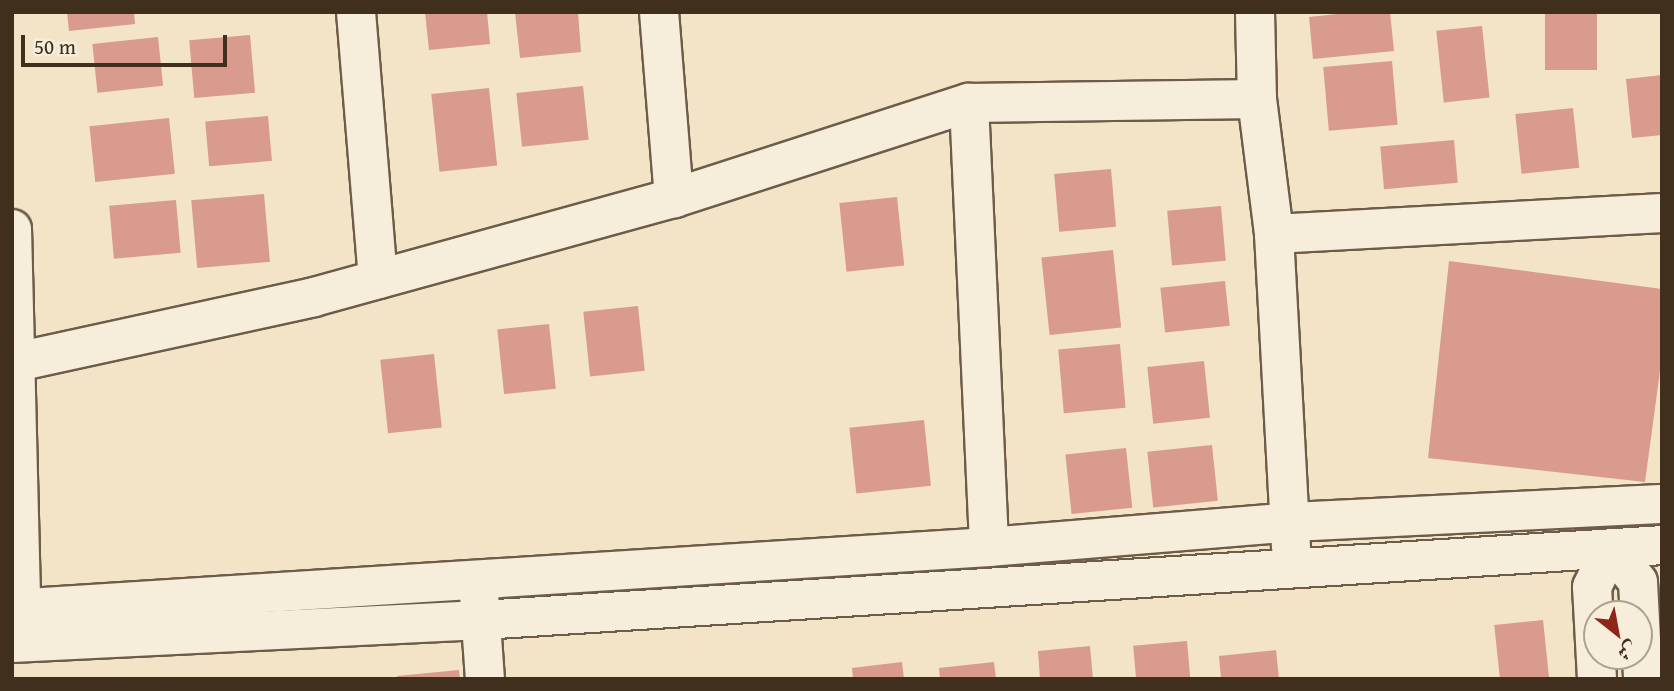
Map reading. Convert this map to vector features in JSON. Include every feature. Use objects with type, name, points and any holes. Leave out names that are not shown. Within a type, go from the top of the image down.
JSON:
[{"type":"street","points":[[356,12],[378,279]]},
{"type":"street","points":[[659,12],[674,198]]},
{"type":"street","points":[[1255,12],[1256,99],[1275,234],[1292,568]]},
{"type":"street","points":[[16,363],[378,279],[674,198],[969,103],[1256,99]]},
{"type":"street","points":[[969,103],[989,547]]},
{"type":"street","points":[[1275,234],[1662,213]]},
{"type":"street","points":[[12,229],[16,363],[17,626]]},
{"type":"street","points":[[17,626],[478,578],[989,547],[1290,522],[1662,504]]},
{"type":"street","points":[[17,626],[481,620],[1662,545]]},
{"type":"street","points":[[1597,679],[1591,587],[1611,548]]},
{"type":"street","points":[[1611,548],[1638,582],[1643,679]]},
{"type":"street","points":[[478,578],[485,679]]},
{"type":"building","points":[[67,12],[134,12],[135,24],[69,31]]},
{"type":"building","points":[[425,12],[487,12],[490,44],[429,50]]},
{"type":"building","points":[[515,12],[578,12],[581,52],[520,58]]},
{"type":"building","points":[[1390,12],[1394,51],[1313,59],[1309,17]]},
{"type":"building","points":[[1545,12],[1597,12],[1597,70],[1545,70]]},
{"type":"building","points":[[1482,26],[1490,98],[1444,102],[1436,31]]},
{"type":"building","points":[[250,35],[255,93],[194,98],[189,40]]},
{"type":"building","points":[[158,37],[163,86],[97,93],[92,44]]},
{"type":"building","points":[[1392,61],[1398,125],[1329,131],[1323,67]]},
{"type":"building","points":[[1662,75],[1662,135],[1632,138],[1626,79]]},
{"type":"building","points":[[583,86],[589,140],[522,147],[516,93]]},
{"type":"building","points":[[489,88],[497,166],[439,172],[431,94]]},
{"type":"building","points":[[1573,108],[1579,168],[1522,174],[1515,114]]},
{"type":"building","points":[[268,116],[272,161],[209,166],[205,121]]},
{"type":"building","points":[[169,118],[175,174],[95,182],[89,126]]},
{"type":"building","points":[[1454,140],[1458,183],[1384,189],[1380,146]]},
{"type":"building","points":[[1111,169],[1116,227],[1059,232],[1054,174]]},
{"type":"building","points":[[264,194],[270,262],[197,268],[191,200]]},
{"type":"building","points":[[897,197],[904,266],[847,272],[839,203]]},
{"type":"building","points":[[176,200],[181,253],[114,259],[109,206]]},
{"type":"building","points":[[1221,206],[1226,261],[1172,265],[1167,211]]},
{"type":"building","points":[[1113,250],[1121,328],[1050,335],[1041,258]]},
{"type":"building","points":[[1449,261],[1662,289],[1662,356],[1645,482],[1428,458]]},
{"type":"building","points":[[1225,281],[1230,326],[1165,333],[1160,288]]},
{"type":"building","points":[[638,306],[645,371],[590,376],[583,312]]},
{"type":"building","points":[[549,324],[556,389],[504,394],[497,329]]},
{"type":"building","points":[[1120,344],[1126,408],[1064,413],[1058,349]]},
{"type":"building","points":[[434,354],[442,428],[388,433],[380,360]]},
{"type":"building","points":[[1204,361],[1210,418],[1153,424],[1147,367]]},
{"type":"building","points":[[924,420],[931,486],[856,493],[849,428]]},
{"type":"building","points":[[1212,445],[1218,501],[1153,507],[1147,452]]},
{"type":"building","points":[[1126,448],[1132,508],[1072,514],[1065,454]]},
{"type":"building","points":[[1543,620],[1549,679],[1500,679],[1494,625]]},
{"type":"building","points":[[1187,641],[1190,679],[1136,679],[1133,646]]},
{"type":"building","points":[[1090,646],[1093,679],[1040,679],[1038,651]]},
{"type":"building","points":[[1276,650],[1279,679],[1221,679],[1219,656]]},
{"type":"building","points":[[902,662],[904,679],[853,679],[852,668]]},
{"type":"building","points":[[994,662],[996,679],[940,679],[939,668]]},
{"type":"building","points":[[459,670],[460,679],[397,679],[397,676]]}]
